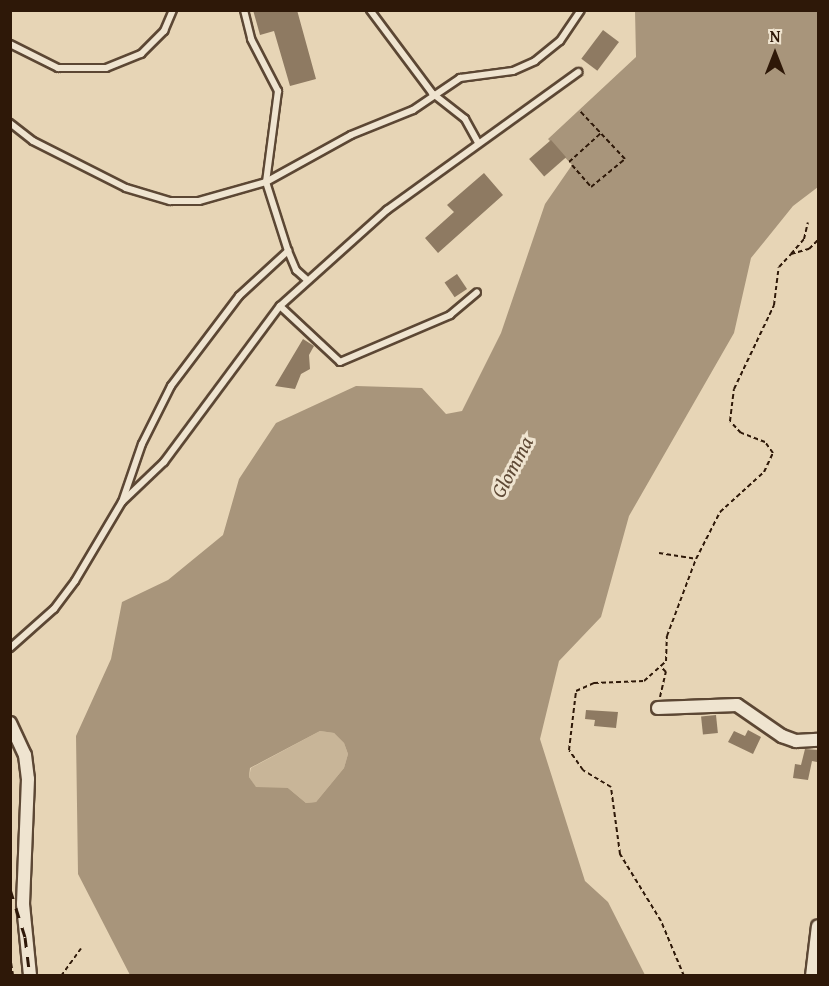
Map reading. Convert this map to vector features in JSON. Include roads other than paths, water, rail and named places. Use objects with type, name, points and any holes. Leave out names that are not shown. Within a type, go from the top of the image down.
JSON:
[{"type":"street","points":[[658,708],[737,705],[782,736],[796,741],[819,740]]},
{"type":"street","points":[[10,723],[25,755],[28,779],[23,904],[30,975]]},
{"type":"street","points":[[812,975],[819,926]]},
{"type":"lane","points":[[11,45],[58,68],[106,68],[141,54],[164,31],[173,10]]},
{"type":"lane","points":[[244,10],[251,39],[278,91],[266,182],[288,251],[296,270],[307,280]]},
{"type":"lane","points":[[370,10],[432,93],[465,119],[478,142]]},
{"type":"lane","points":[[10,123],[33,141],[126,188],[170,201],[199,201],[266,182],[351,135],[413,110],[432,93],[460,78],[513,71],[535,61],[560,40],[581,10]]},
{"type":"lane","points":[[122,502],[164,462],[280,306],[307,280],[387,210],[478,142],[578,72]]},
{"type":"lane","points":[[10,648],[54,609],[122,502],[142,444],[171,386],[239,296],[288,251]]},
{"type":"lane","points":[[280,306],[340,362],[450,315],[477,292]]},
{"type":"water","name":"Glomma","points":[[635,11],[818,11],[818,187],[793,206],[751,258],[734,333],[629,516],[601,617],[559,661],[540,739],[585,881],[608,902],[645,975],[130,975],[78,874],[76,736],[111,659],[122,602],[168,580],[223,535],[239,479],[276,423],[356,386],[422,388],[446,414],[462,411],[501,333],[545,204],[572,165],[548,139],[636,57]],"holes":[[[320,731],[334,733],[344,743],[348,754],[344,768],[316,802],[306,803],[288,788],[256,787],[249,777],[250,768]]]},
{"type":"railway","points":[[10,889],[25,937],[30,976]]}]
